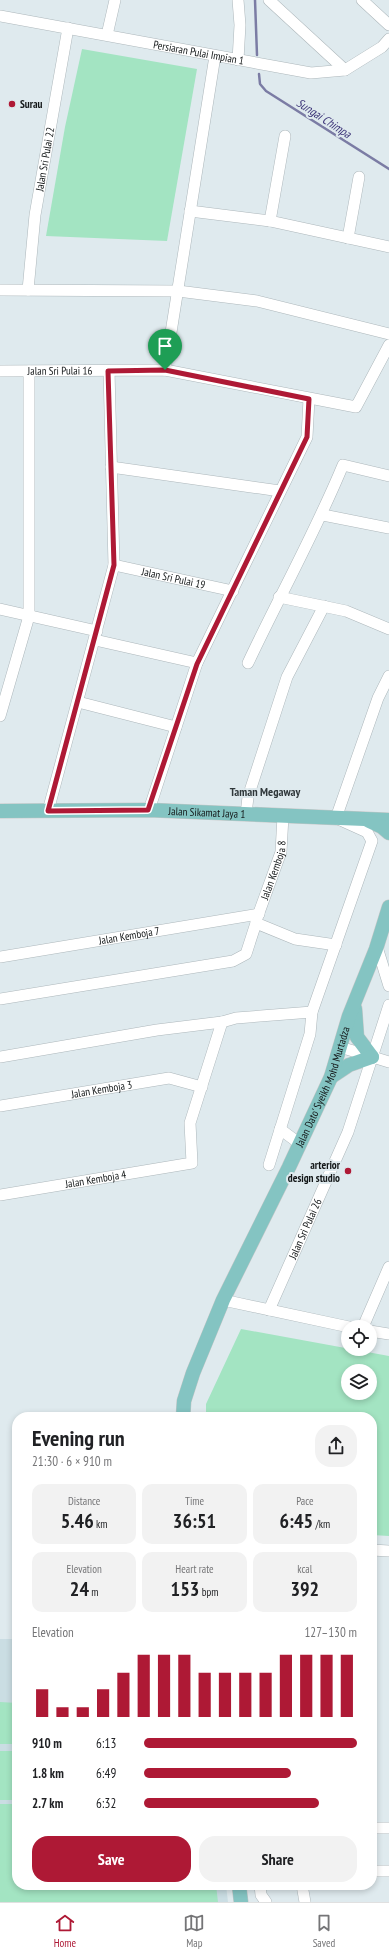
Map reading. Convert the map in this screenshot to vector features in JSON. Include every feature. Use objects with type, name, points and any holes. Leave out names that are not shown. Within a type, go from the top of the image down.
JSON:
[{"type":"main road","points":[[360,818],[377,816],[389,808]]},
{"type":"main road","name":"Jalan Sikamat Jaya 1","points":[[0,811],[148,810],[389,820]]},
{"type":"main road","points":[[360,818],[382,827],[389,833]]},
{"type":"main road","name":"Jalan Dato' Syeikh Mohd Murtadza","points":[[184,1412],[184,1401],[193,1373],[223,1300],[300,1144],[330,1076],[355,1001],[377,947],[389,907]]},
{"type":"main road","points":[[330,1076],[349,1065],[372,1057],[357,1037],[355,1001]]},
{"type":"main road","points":[[240,1890],[241,1902]]},
{"type":"street","points":[[107,35],[115,0]]},
{"type":"street","points":[[238,0],[240,25],[238,60]]},
{"type":"street","points":[[269,0],[345,70]]},
{"type":"street","points":[[362,0],[389,25]]},
{"type":"street","name":"Persiaran Pulai Impian 1","points":[[0,16],[311,73],[345,70],[382,46],[389,39]]},
{"type":"street","name":"Jalan Sri Pulai 22","points":[[28,290],[35,215],[68,28]]},
{"type":"street","points":[[165,370],[215,56]]},
{"type":"street","points":[[270,221],[285,136]]},
{"type":"street","points":[[348,238],[359,177]]},
{"type":"street","points":[[190,211],[270,221],[389,247]]},
{"type":"street","points":[[0,290],[178,291],[257,301],[389,334]]},
{"type":"street","name":"Jalan Sri Pulai 16","points":[[0,371],[165,370],[356,407],[389,345]]},
{"type":"street","points":[[0,716],[29,616],[29,371]]},
{"type":"street","points":[[48,811],[114,565],[108,371]]},
{"type":"street","points":[[148,810],[197,664],[307,437],[309,399]]},
{"type":"street","points":[[248,664],[279,597],[323,514],[343,465],[389,476]]},
{"type":"street","points":[[111,467],[280,492]]},
{"type":"street","points":[[323,514],[389,528]]},
{"type":"street","name":"Jalan Sri Pulai 19","points":[[114,565],[232,591]]},
{"type":"street","points":[[279,597],[346,611],[389,629]]},
{"type":"street","points":[[246,814],[248,797],[287,677],[324,606]]},
{"type":"street","points":[[0,609],[197,664]]},
{"type":"street","points":[[269,1165],[310,1034],[312,1012],[372,841],[367,832],[336,818],[378,698],[389,676]]},
{"type":"street","points":[[78,702],[176,727]]},
{"type":"street","name":"Jalan Kemboja 8","points":[[0,999],[233,960],[246,954],[257,918],[281,852],[283,816]]},
{"type":"street","points":[[257,918],[295,939],[336,945]]},
{"type":"street","name":"Jalan Kemboja 7","points":[[0,957],[257,918]]},
{"type":"street","points":[[377,947],[389,986]]},
{"type":"street","name":"Jalan Sri Pulai 26","points":[[269,1310],[348,1132],[389,1005]]},
{"type":"street","points":[[0,1057],[157,1030],[222,1022],[236,1018],[312,1012]]},
{"type":"street","points":[[202,1087],[222,1022]]},
{"type":"street","points":[[340,1047],[389,1062]]},
{"type":"street","name":"Jalan Kemboja 3","points":[[0,1106],[169,1078],[202,1087]]},
{"type":"street","name":"Jalan Kemboja 4","points":[[0,1195],[192,1163],[190,1123],[202,1087]]},
{"type":"street","points":[[280,1129],[300,1144]]},
{"type":"street","points":[[366,1320],[389,1267]]},
{"type":"street","points":[[223,1300],[341,1325]]},
{"type":"street","points":[[377,1332],[389,1334]]},
{"type":"street","points":[[377,1550],[389,1551]]},
{"type":"street","points":[[377,1828],[389,1828]]},
{"type":"street","points":[[377,1871],[389,1871]]},
{"type":"street","points":[[260,1890],[261,1895],[266,1902]]},
{"type":"street","points":[[303,1890],[305,1902]]},
{"type":"shaded area","points":[[0,1639],[12,1639],[12,1890],[227,1890],[228,1902],[0,1902]]},
{"type":"green space","points":[[82,49],[197,69],[167,241],[46,236],[65,127]]},
{"type":"green space","points":[[241,1329],[341,1347],[341,1356],[377,1356],[377,1354],[389,1356],[389,1536],[377,1535],[377,1412],[206,1412],[206,1404]]},
{"type":"green space","points":[[0,1702],[12,1703],[12,1744],[0,1744]]},
{"type":"green space","points":[[0,1751],[12,1751],[12,1800],[0,1800]]},
{"type":"green space","points":[[0,1804],[12,1804],[12,1890],[217,1890],[218,1902],[0,1902]]},
{"type":"waterway","name":"Sungai Chimpa","points":[[255,0],[257,55]]},
{"type":"waterway","name":"Sungai Chimpa","points":[[259,74],[260,84],[266,91],[389,169]]},
{"type":"place","name":"Surau","points":[[12,104]]},
{"type":"place","name":"arterior design studio","points":[[348,1171]]},
{"type":"district","name":"Taman Megaway","points":[[265,791]]},
{"type":"route","points":[[165,370],[309,399],[307,437],[197,664],[148,810],[48,811],[114,565],[108,371],[165,370]]}]
